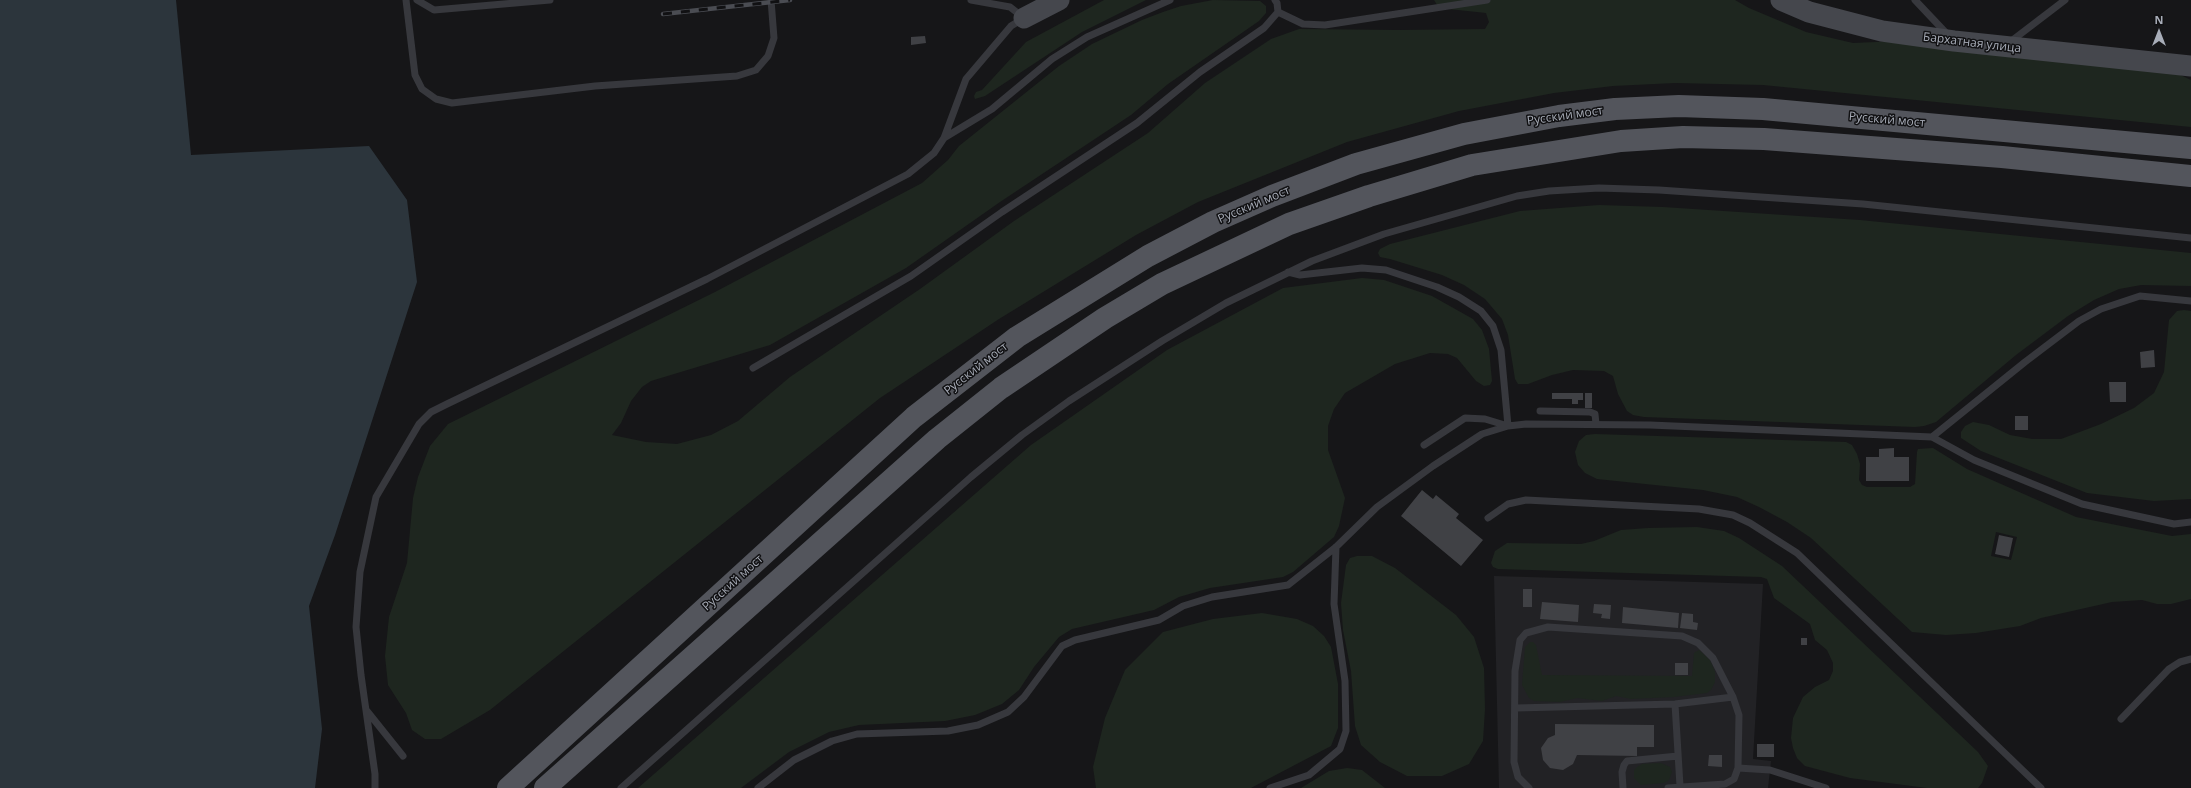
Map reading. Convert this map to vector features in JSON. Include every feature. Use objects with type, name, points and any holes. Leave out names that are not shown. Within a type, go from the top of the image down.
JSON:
[{"type":"main road","name":"Русский мост","points":[[508,788],[914,417],[988,358],[1017,337],[1154,253],[1239,211],[1356,164],[1464,134],[1559,116],[1615,109],[1679,106],[1771,110],[2191,148]]},
{"type":"main road","points":[[545,788],[937,439],[1001,388],[1105,318],[1162,284],[1289,224],[1369,196],[1472,166],[1621,141],[1683,137],[1764,139],[2002,157],[2191,176]]},
{"type":"street","points":[[1024,18],[1059,0]]},
{"type":"street","name":"Бархатная улица","points":[[1781,0],[1809,12],[1882,31],[2004,47],[2167,65]]},
{"type":"street","points":[[2167,65],[2191,66]]},
{"type":"street","points":[[2167,65],[2191,72]]},
{"type":"lane","points":[[406,0],[415,75],[422,89],[436,99],[452,103],[595,86],[737,76],[750,72],[756,70],[768,56],[774,38],[770,0]]},
{"type":"lane","points":[[417,0],[434,10],[550,0]]},
{"type":"lane","points":[[375,788],[376,774],[361,675],[356,627],[360,572],[376,497],[419,424],[431,412],[707,279],[908,174],[934,153],[944,138],[966,79],[1011,26],[1024,18],[1010,8],[971,0]]},
{"type":"lane","points":[[944,138],[992,109],[1052,59],[1088,37],[1170,0]]},
{"type":"lane","points":[[753,368],[911,276],[1002,212],[1130,127],[1200,72],[1264,28],[1278,12],[1278,3],[1275,0]]},
{"type":"lane","points":[[1278,12],[1303,24],[1325,25],[1487,0]]},
{"type":"lane","points":[[1915,0],[1954,41]]},
{"type":"lane","points":[[2004,47],[2065,0]]},
{"type":"lane","points":[[621,788],[971,476],[1022,435],[1162,341],[1226,303],[1288,272],[1384,234],[1517,196],[1549,191],[1599,188],[1659,190],[1864,204],[2191,238]]},
{"type":"lane","points":[[1288,272],[1300,275],[1362,268],[1386,270],[1437,287],[1481,311],[1493,326],[1501,350],[1508,426]]},
{"type":"lane","points":[[1932,436],[2079,321],[2101,309],[2140,296],[2191,301]]},
{"type":"lane","points":[[1540,411],[1590,412],[1595,414],[1596,424]]},
{"type":"lane","points":[[1424,445],[1466,418],[1485,419],[1508,426]]},
{"type":"lane","points":[[758,788],[794,760],[832,740],[857,734],[948,731],[984,723],[1008,712],[1024,697],[1062,646],[1075,640],[1159,620],[1183,606],[1212,597],[1288,585],[1336,547],[1377,507],[1432,466],[1482,434],[1508,426],[1526,424],[1596,424],[1932,436],[1974,460],[2082,504],[2174,524],[2191,522]]},
{"type":"lane","points":[[1488,518],[1508,504],[1526,500],[1699,509],[1733,515],[1750,523],[1797,553],[2041,788]]},
{"type":"lane","points":[[1270,788],[1309,775],[1340,749],[1346,731],[1345,681],[1334,604],[1336,547]]},
{"type":"lane","points":[[1529,788],[1518,777],[1514,762],[1516,708],[1515,671],[1520,640],[1526,633],[1548,628],[1682,636],[1698,643],[1706,649],[1713,658],[1733,697],[1739,715],[1738,768],[1734,779],[1725,784],[1668,788]]},
{"type":"lane","points":[[2121,719],[2169,669],[2180,662],[2191,659]]},
{"type":"lane","points":[[1516,708],[1675,704],[1733,697]]},
{"type":"lane","points":[[1675,704],[1680,786]]},
{"type":"lane","points":[[367,711],[404,756]]},
{"type":"lane","points":[[1623,788],[1622,772],[1627,761],[1678,756]]},
{"type":"lane","points":[[1738,768],[1770,770],[1826,788]]},
{"type":"shaded area","points":[[0,0],[176,0],[191,155],[369,146],[407,200],[417,282],[335,535],[309,606],[322,729],[315,788],[0,788]]},
{"type":"shaded area","points":[[1104,0],[1146,0],[1082,32],[985,96],[975,99],[974,96],[976,92],[982,90],[1026,42]]},
{"type":"shaded area","points":[[1213,0],[1260,1],[1266,6],[1266,13],[1259,21],[1168,84],[1131,115],[1000,202],[906,268],[770,345],[651,381],[642,387],[631,401],[621,423],[612,435],[646,442],[677,444],[711,435],[738,421],[790,377],[920,289],[1014,221],[1148,133],[1205,83],[1271,39],[1299,29],[1485,29],[1489,22],[1486,13],[1439,8],[1434,0],[1735,0],[1749,8],[1806,32],[1853,43],[1922,40],[2174,72],[2191,80],[2191,127],[1763,85],[1675,83],[1613,86],[1554,93],[1459,111],[1347,142],[1198,202],[1136,235],[999,319],[880,398],[490,710],[441,739],[425,739],[412,730],[406,713],[388,685],[385,656],[389,617],[407,563],[413,498],[418,477],[430,446],[448,424],[715,292],[922,183],[948,160],[959,146],[1059,66],[1092,44],[1142,20],[1163,12],[1181,6]]},
{"type":"shaded area","points":[[1599,205],[1663,207],[1860,220],[2191,253],[2191,286],[2141,285],[2119,289],[2094,300],[2068,316],[2016,355],[1936,422],[1924,426],[1915,427],[1644,417],[1633,415],[1627,411],[1618,394],[1613,376],[1604,371],[1573,370],[1552,375],[1528,384],[1518,384],[1515,379],[1508,335],[1502,319],[1485,299],[1464,285],[1442,275],[1380,257],[1378,253],[1380,249],[1390,244],[1520,211]]},
{"type":"shaded area","points":[[1362,278],[1384,280],[1432,296],[1473,319],[1482,330],[1489,349],[1492,381],[1490,385],[1484,386],[1476,381],[1457,358],[1448,354],[1430,353],[1395,364],[1345,393],[1334,409],[1328,426],[1328,450],[1345,498],[1339,526],[1334,537],[1293,572],[1283,577],[1210,588],[1179,597],[1154,610],[1072,629],[1059,637],[1034,667],[1019,690],[1002,704],[975,715],[945,721],[859,725],[829,732],[789,752],[741,788],[638,788],[1031,445],[1167,350],[1283,288]]},
{"type":"shaded area","points":[[2177,311],[2191,311],[2191,499],[2154,501],[2087,493],[1981,451],[1961,438],[1961,432],[1965,426],[1973,422],[1989,425],[2010,435],[2032,439],[2061,439],[2101,424],[2134,408],[2154,393],[2164,372],[2169,320]]},
{"type":"shaded area","points":[[1595,434],[1846,442],[1852,445],[1857,454],[1860,464],[1859,480],[1862,485],[1867,487],[1910,487],[1915,484],[1918,449],[1933,448],[1967,469],[2076,517],[2172,536],[2191,534],[2191,599],[2171,604],[2157,604],[2142,600],[2112,602],[2041,618],[2020,626],[1976,633],[1946,635],[1912,632],[1811,538],[1787,522],[1759,507],[1737,497],[1703,490],[1597,479],[1585,473],[1578,465],[1575,452],[1579,441],[1586,435]],"holes":[[[1996,532],[2017,537],[2011,560],[1991,556]]]},
{"type":"shaded area","points":[[1697,527],[1724,531],[1739,538],[1782,566],[1978,752],[1988,766],[1982,783],[1978,788],[1927,788],[1850,778],[1805,766],[1797,758],[1793,748],[1791,738],[1793,718],[1803,697],[1815,687],[1829,680],[1833,671],[1833,663],[1827,650],[1815,640],[1810,624],[1774,598],[1767,579],[1761,577],[1498,569],[1493,567],[1491,563],[1495,551],[1507,543],[1581,544],[1594,541],[1621,530]]},
{"type":"shaded area","points":[[1357,556],[1372,556],[1395,568],[1456,615],[1474,637],[1484,668],[1485,709],[1483,741],[1469,764],[1442,776],[1407,776],[1380,762],[1361,745],[1355,726],[1351,671],[1343,630],[1341,603],[1346,565],[1350,558]]},
{"type":"shaded area","points":[[1494,576],[1763,584],[1753,759],[1771,761],[1768,788],[1499,788]]},
{"type":"shaded area","points":[[1262,613],[1297,619],[1313,626],[1324,636],[1331,647],[1338,684],[1338,728],[1331,746],[1251,788],[1096,788],[1093,767],[1105,718],[1125,670],[1163,632],[1213,619]]},
{"type":"shaded area","points":[[1530,642],[1533,642],[1536,645],[1542,675],[1692,676],[1694,653],[1699,650],[1710,660],[1715,672],[1715,682],[1711,690],[1707,693],[1674,697],[1631,699],[1616,696],[1602,701],[1577,698],[1560,702],[1534,701],[1529,698],[1522,685],[1525,647]]},
{"type":"shaded area","points":[[1661,763],[1670,767],[1672,772],[1669,780],[1664,783],[1641,785],[1634,778],[1634,770],[1642,764]]},
{"type":"shaded area","points":[[1347,768],[1362,770],[1385,788],[1301,788],[1329,771]]},
{"type":"building","points":[[925,36],[926,43],[911,45],[911,37]]},
{"type":"building","points":[[2154,350],[2155,367],[2141,368],[2140,352]]},
{"type":"building","points":[[2109,382],[2126,382],[2126,402],[2110,402]]},
{"type":"building","points":[[1552,393],[1583,393],[1583,400],[1578,400],[1578,404],[1572,404],[1572,399],[1552,399]]},
{"type":"building","points":[[1585,393],[1592,393],[1592,408],[1585,408]]},
{"type":"building","points":[[2015,416],[2028,416],[2028,430],[2015,430]]},
{"type":"building","points":[[1894,448],[1894,457],[1909,457],[1909,481],[1866,481],[1866,457],[1879,457],[1879,449]]},
{"type":"building","points":[[1422,490],[1433,499],[1436,495],[1459,514],[1456,518],[1483,540],[1461,566],[1401,516]]},
{"type":"building","points":[[1999,535],[2013,538],[2009,557],[1995,554]]},
{"type":"building","points":[[1523,589],[1532,589],[1532,607],[1523,607]]},
{"type":"building","points":[[1542,602],[1579,605],[1578,622],[1540,619]]},
{"type":"building","points":[[1594,604],[1611,605],[1610,619],[1601,618],[1602,614],[1593,613]]},
{"type":"building","points":[[1623,607],[1679,613],[1678,628],[1622,623]]},
{"type":"building","points":[[1682,613],[1693,614],[1693,622],[1698,623],[1697,630],[1680,628]]},
{"type":"building","points":[[1801,638],[1807,638],[1807,645],[1801,645]]},
{"type":"building","points":[[1675,663],[1688,663],[1688,675],[1675,675]]},
{"type":"building","points":[[1555,724],[1654,725],[1654,747],[1637,747],[1637,756],[1577,755],[1573,764],[1563,770],[1550,768],[1543,760],[1541,748],[1548,738],[1555,735]]},
{"type":"building","points":[[1757,744],[1774,744],[1774,757],[1757,757]]},
{"type":"building","points":[[1709,755],[1722,755],[1722,767],[1708,766]]},
{"type":"railway","points":[[663,14],[790,0]]}]
